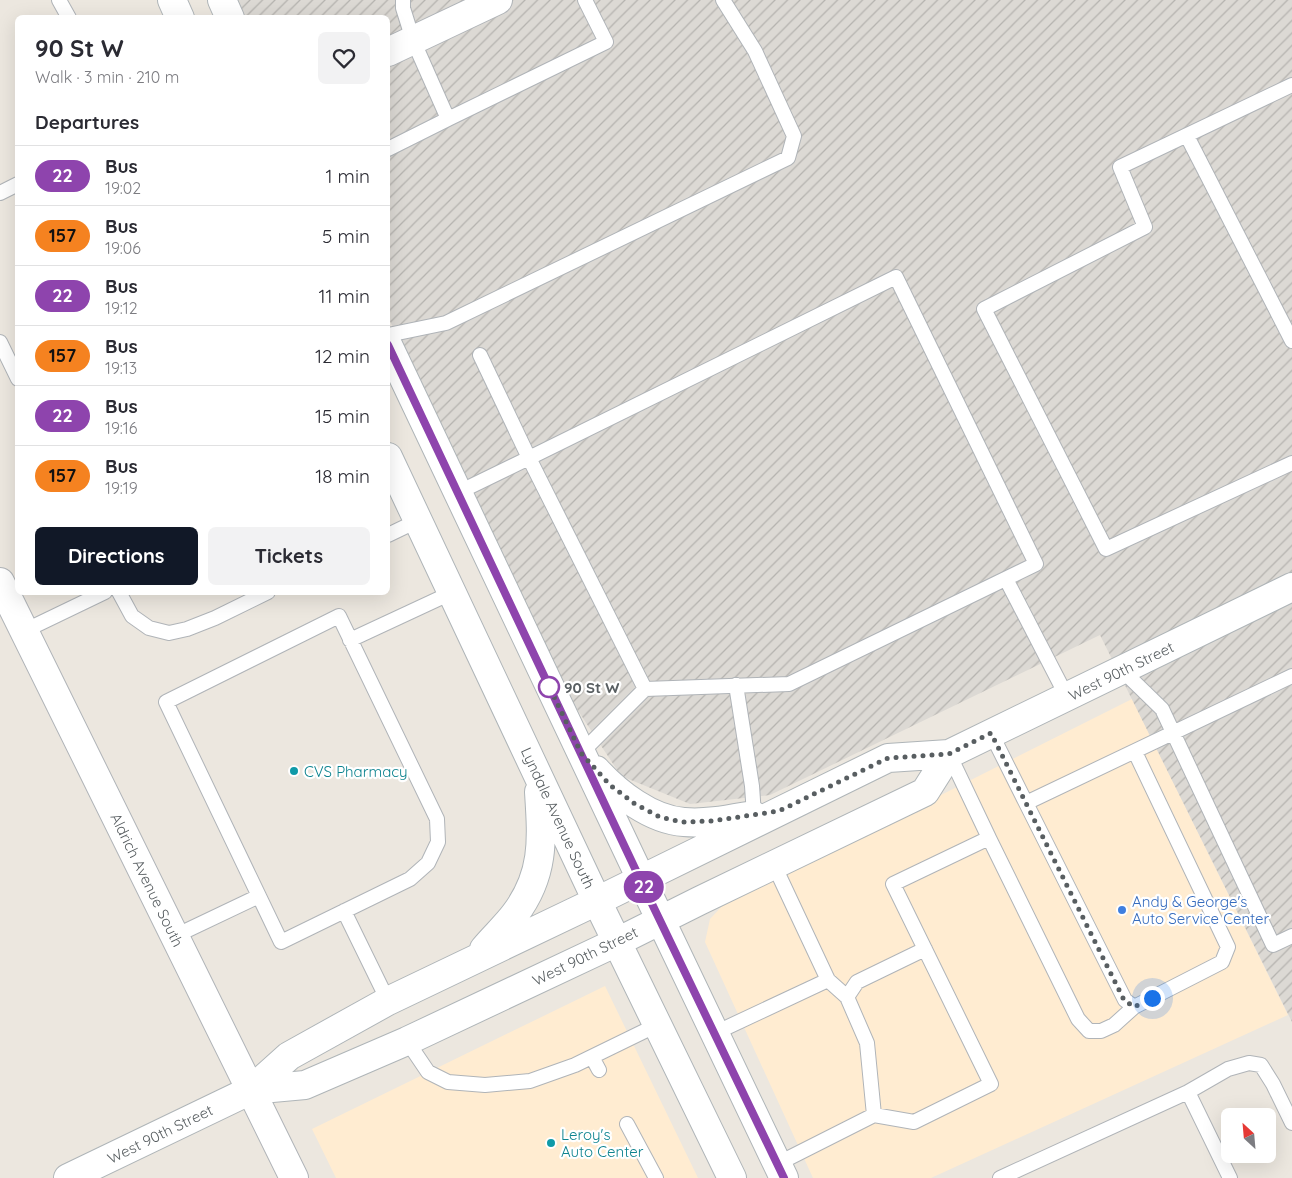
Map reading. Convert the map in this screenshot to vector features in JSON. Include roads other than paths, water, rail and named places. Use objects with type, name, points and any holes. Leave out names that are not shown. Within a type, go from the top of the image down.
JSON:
[{"type":"street","points":[[172,0],[179,15]]},
{"type":"street","points":[[222,0],[229,15]]},
{"type":"street","points":[[390,51],[498,0]]},
{"type":"street","points":[[390,349],[780,1171]]},
{"type":"street","name":"Lyndale Avenue South","points":[[390,461],[597,901],[732,1178]]},
{"type":"street","name":"Aldrich Avenue South","points":[[0,582],[294,1178]]},
{"type":"street","name":"West 90th Street","points":[[68,1178],[251,1090],[289,1056],[388,1001],[597,901],[766,813],[888,758],[949,754],[1292,587]]},
{"type":"street","points":[[581,753],[610,785],[635,804],[660,817],[682,822],[712,821],[766,813]]},
{"type":"street","name":"West 90th Street","points":[[251,1090],[305,1084],[407,1041],[617,942],[925,792],[949,754]]},
{"type":"street","points":[[475,958],[515,914],[527,895],[536,873],[541,852],[542,829],[538,775]]},
{"type":"lane","points":[[59,0],[67,15]]},
{"type":"lane","points":[[403,0],[403,8],[413,40],[448,119]]},
{"type":"lane","points":[[390,148],[606,42],[585,0]]},
{"type":"lane","points":[[390,335],[446,323],[788,158],[794,136],[755,51],[723,0]]},
{"type":"lane","points":[[1292,86],[1120,167],[1145,227],[984,309],[1106,550],[1292,463]]},
{"type":"lane","points":[[1187,136],[1292,341]]},
{"type":"lane","points":[[0,193],[15,186]]},
{"type":"lane","points":[[457,493],[896,276],[1036,564],[789,684],[645,689],[581,753]]},
{"type":"lane","points":[[0,342],[15,373]]},
{"type":"lane","points":[[480,355],[529,458],[645,689]]},
{"type":"lane","points":[[390,534],[417,521]]},
{"type":"lane","points":[[1006,579],[1067,697]]},
{"type":"lane","points":[[350,640],[451,593]]},
{"type":"lane","points":[[24,631],[98,595]]},
{"type":"lane","points":[[121,595],[132,616],[149,628],[169,633],[187,629],[215,618],[262,595]]},
{"type":"lane","points":[[339,616],[437,820],[438,842],[428,864],[410,879],[281,942],[258,896],[166,702],[339,616]]},
{"type":"lane","points":[[1122,670],[1162,709],[1273,945],[1292,936]]},
{"type":"lane","points":[[1026,803],[1292,676]]},
{"type":"lane","points":[[736,685],[752,786],[766,813]]},
{"type":"lane","points":[[991,733],[1124,1000],[1134,1007]]},
{"type":"lane","points":[[949,754],[1078,1019],[1089,1031],[1102,1031],[1114,1025],[1134,1007],[1222,962],[1228,947],[1135,752]]},
{"type":"lane","points":[[780,1171],[874,1115],[914,1122],[991,1084],[893,884],[990,838]]},
{"type":"lane","points":[[774,865],[828,980],[847,997],[867,1043],[874,1115]]},
{"type":"lane","points":[[175,936],[258,896]]},
{"type":"lane","points":[[344,911],[388,1001]]},
{"type":"lane","points":[[847,997],[857,982],[925,949]]},
{"type":"lane","points":[[715,1033],[828,980]]},
{"type":"lane","points":[[407,1041],[428,1072],[448,1082],[485,1085],[530,1081],[575,1065],[595,1064],[657,1026]]},
{"type":"lane","points":[[1000,1178],[1188,1092],[1228,1069],[1249,1063],[1261,1065],[1273,1084],[1292,1123]]},
{"type":"lane","points":[[1188,1092],[1230,1178]]},
{"type":"lane","points":[[627,1124],[656,1178]]},
{"type":"place","name":"90 St W","points":[[549,687]]},
{"type":"place","name":"CVS Pharmacy","points":[[294,771]]},
{"type":"place","name":"Andy & George's Auto Service Center","points":[[1122,910]]},
{"type":"place","name":"Leroy's Auto Center","points":[[551,1143]]}]
